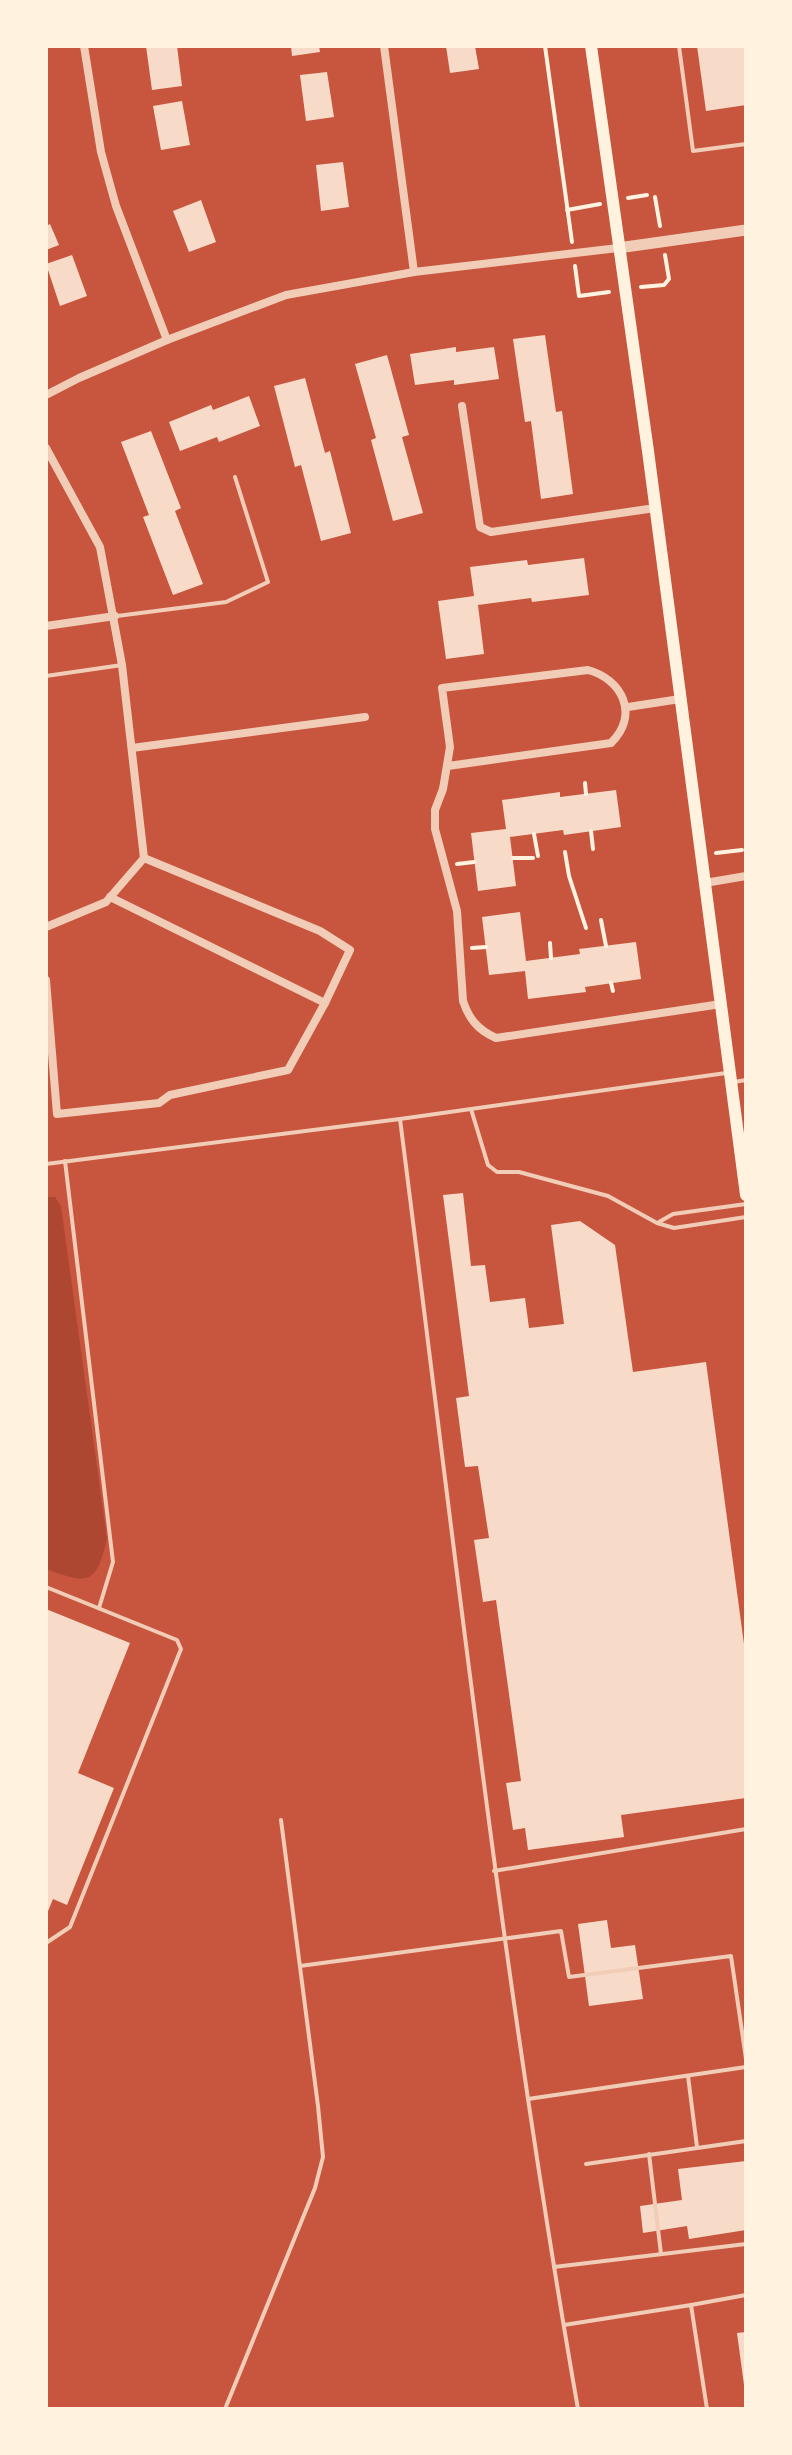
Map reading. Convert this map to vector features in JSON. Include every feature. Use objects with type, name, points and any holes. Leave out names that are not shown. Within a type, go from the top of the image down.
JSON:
[{"type":"main road","points":[[591,46],[746,1195]]},
{"type":"street","points":[[84,46],[101,152],[116,206],[167,340]]},
{"type":"street","points":[[384,46],[414,272]]},
{"type":"street","points":[[46,395],[167,340],[286,295],[414,272],[746,230]]},
{"type":"street","points":[[462,406],[480,527],[491,532],[655,508]]},
{"type":"street","points":[[46,448],[100,547],[122,665],[144,858],[106,902],[46,927]]},
{"type":"street","points":[[46,626],[115,616]]},
{"type":"street","points":[[448,766],[611,743],[625,723],[628,707],[619,688],[610,679],[588,670],[442,688],[450,747],[448,766],[435,810],[435,829],[457,911],[463,1001],[468,1015],[477,1026],[496,1038],[721,1004]]},
{"type":"street","points":[[628,707],[680,699]]},
{"type":"street","points":[[132,748],[365,717]]},
{"type":"street","points":[[46,980],[57,1114],[159,1103],[170,1095],[288,1070],[350,950],[320,931],[144,858]]},
{"type":"street","points":[[705,883],[746,876]]},
{"type":"street","points":[[110,897],[325,1003]]},
{"type":"lane","points":[[679,46],[693,151],[746,144]]},
{"type":"lane","points":[[115,616],[226,602],[268,582],[235,477]]},
{"type":"lane","points":[[46,676],[122,665]]},
{"type":"lane","points":[[46,1164],[730,1077],[746,1080]]},
{"type":"lane","points":[[471,1109],[488,1165],[497,1172],[519,1172],[608,1196],[657,1223],[674,1228],[746,1217]]},
{"type":"lane","points":[[46,1116],[57,1114]]},
{"type":"lane","points":[[400,1119],[494,1871],[553,2267],[578,2409]]},
{"type":"lane","points":[[65,1161],[113,1562],[99,1608]]},
{"type":"lane","points":[[657,1223],[673,1214],[746,1204]]},
{"type":"lane","points":[[46,1587],[177,1640],[181,1649],[70,1927],[46,1943]]},
{"type":"lane","points":[[225,2409],[315,2188],[323,2157],[281,1820]]},
{"type":"lane","points":[[494,1871],[746,1829]]},
{"type":"lane","points":[[300,1966],[561,1931],[569,1977],[731,1956],[746,2059]]},
{"type":"lane","points":[[528,2099],[746,2067]]},
{"type":"lane","points":[[688,2076],[697,2147]]},
{"type":"lane","points":[[586,2164],[746,2141]]},
{"type":"lane","points":[[649,2154],[661,2254]]},
{"type":"lane","points":[[553,2267],[746,2244]]},
{"type":"lane","points":[[563,2325],[746,2295]]},
{"type":"lane","points":[[691,2305],[707,2409]]},
{"type":"path","points":[[545,46],[567,210]]},
{"type":"path","points":[[664,285],[669,279]]},
{"type":"path","points":[[585,783],[586,794]]},
{"type":"path","points":[[591,831],[593,849]]},
{"type":"path","points":[[513,858],[535,857],[534,834]]},
{"type":"path","points":[[701,855],[742,850]]},
{"type":"path","points":[[565,852],[569,876],[586,928]]},
{"type":"path","points":[[601,920],[606,946]]},
{"type":"path","points":[[550,943],[551,958]]},
{"type":"path","points":[[611,983],[613,991]]},
{"type":"shaded area","points":[[46,1197],[55,1197],[61,1206],[107,1539],[99,1566],[88,1577],[80,1578],[46,1569]]},
{"type":"building","points":[[146,46],[177,46],[182,86],[152,90]]},
{"type":"building","points":[[291,46],[319,46],[320,52],[292,56]]},
{"type":"building","points":[[446,46],[475,46],[479,69],[450,73]]},
{"type":"building","points":[[697,46],[746,46],[746,105],[706,111]]},
{"type":"building","points":[[327,72],[334,117],[306,121],[300,75]]},
{"type":"building","points":[[182,101],[190,145],[161,150],[153,106]]},
{"type":"building","points":[[343,162],[349,207],[321,211],[316,165]]},
{"type":"building","points":[[201,200],[216,242],[189,252],[173,211]]},
{"type":"building","points":[[50,224],[59,245],[46,250],[46,226]]},
{"type":"building","points":[[72,255],[87,296],[60,306],[46,264]]},
{"type":"building","points":[[545,335],[556,412],[562,411],[573,494],[541,499],[531,421],[525,422],[513,339]]},
{"type":"building","points":[[456,347],[456,352],[494,347],[499,379],[454,385],[454,380],[415,385],[410,354]]},
{"type":"building","points":[[387,355],[409,435],[402,437],[423,513],[393,521],[371,440],[376,438],[355,364]]},
{"type":"building","points":[[305,378],[325,453],[330,451],[351,533],[321,541],[301,465],[295,467],[274,386]]},
{"type":"building","points":[[249,396],[260,426],[219,442],[217,437],[180,451],[169,422],[211,405],[213,410]]},
{"type":"building","points":[[151,431],[181,508],[175,511],[203,584],[173,595],[143,517],[149,515],[121,442]]},
{"type":"building","points":[[584,558],[589,595],[478,605],[484,654],[446,659],[438,601],[474,596],[470,567],[527,560],[528,565]]},
{"type":"building","points":[[616,790],[621,827],[564,835],[563,830],[510,837],[516,886],[478,891],[471,833],[506,829],[502,800],[560,792],[560,797]]},
{"type":"building","points":[[520,912],[526,961],[580,954],[579,949],[636,942],[641,979],[585,987],[586,992],[528,999],[525,971],[489,975],[482,917]]},
{"type":"building","points":[[463,1193],[471,1266],[485,1265],[490,1302],[525,1298],[529,1328],[564,1324],[551,1225],[580,1221],[615,1245],[633,1372],[706,1362],[746,1659],[746,1798],[621,1815],[624,1837],[528,1850],[525,1828],[513,1830],[506,1783],[521,1781],[496,1600],[483,1602],[474,1540],[489,1538],[478,1466],[465,1467],[456,1398],[469,1396],[443,1195]]},
{"type":"building","points":[[46,1609],[130,1643],[78,1773],[114,1788],[67,1905],[53,1899],[46,1916]]},
{"type":"building","points":[[607,1920],[611,1948],[635,1945],[643,1999],[589,2006],[578,1924]]},
{"type":"building","points":[[746,2161],[746,2230],[689,2239],[687,2226],[643,2233],[640,2206],[682,2200],[678,2169]]},
{"type":"building","points":[[746,2332],[746,2385],[744,2385],[737,2333]]}]
